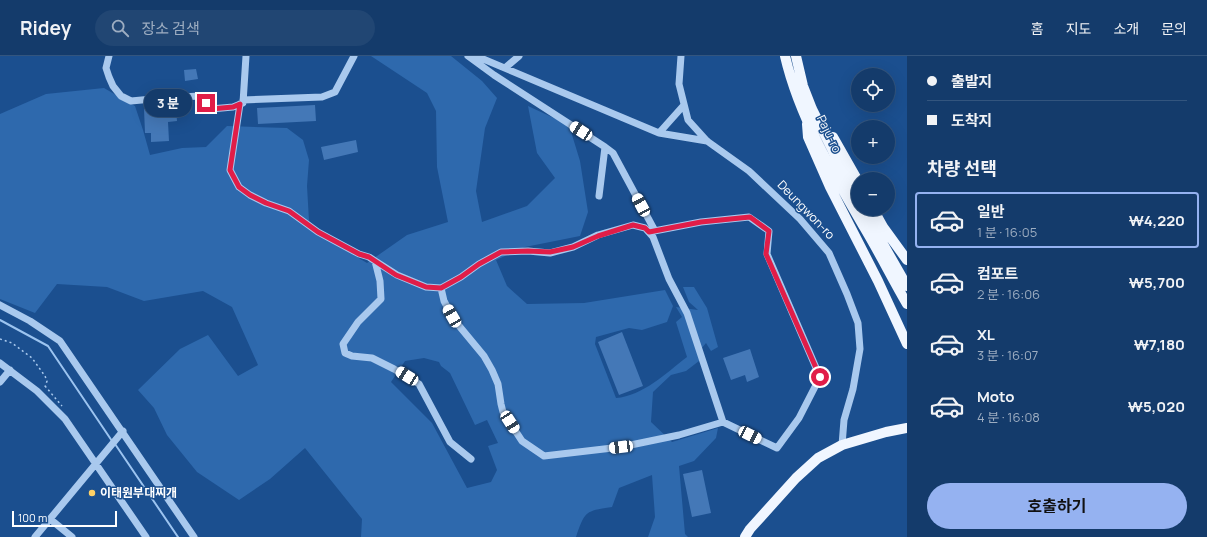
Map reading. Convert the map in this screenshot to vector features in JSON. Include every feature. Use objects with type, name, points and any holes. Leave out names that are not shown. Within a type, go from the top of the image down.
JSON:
[{"type":"main road","name":"Paju-ro","points":[[785,56],[789,75],[797,99],[839,185],[907,304]]},
{"type":"main road","name":"Paju-ro","points":[[796,56],[803,86],[812,109],[851,188]]},
{"type":"main road","points":[[812,109],[832,135],[853,172]]},
{"type":"main road","points":[[807,118],[808,137],[830,188],[878,281],[907,344]]},
{"type":"main road","points":[[867,216],[907,286]]},
{"type":"main road","points":[[877,216],[907,260]]},
{"type":"main road","points":[[745,537],[791,484],[818,458],[842,445],[886,432],[907,428]]},
{"type":"street","points":[[109,56],[106,68],[108,77],[121,96],[131,101],[200,96],[211,109],[233,107],[242,102],[322,97],[335,92],[354,56]]},
{"type":"street","points":[[246,56],[242,102],[230,170],[239,187],[250,195],[266,203],[289,211],[318,232],[359,254],[369,257],[396,275],[426,287],[441,288],[501,252],[550,252],[573,247],[598,236],[633,225],[652,231],[701,222],[750,217],[769,231],[766,254],[820,377],[799,418],[777,448],[724,422],[679,435],[621,447],[544,456],[522,442],[503,412],[498,384],[492,370],[484,356],[452,316],[444,301],[441,288]]},
{"type":"street","points":[[468,56],[494,75],[613,152],[652,231],[669,279],[687,313],[724,422]]},
{"type":"street","points":[[476,56],[659,133],[707,141]]},
{"type":"street","points":[[505,68],[519,56]]},
{"type":"street","name":"Deungwon-ro","points":[[681,56],[678,84],[688,120],[707,141],[749,171],[800,219],[829,253],[847,294],[858,323],[860,349],[854,389],[844,420],[842,445]]},
{"type":"street","points":[[659,133],[684,105]]},
{"type":"street","points":[[599,196],[605,146]]},
{"type":"street","points":[[375,261],[380,281],[381,299],[358,322],[343,344],[345,353],[352,356],[372,358],[419,384],[450,442],[471,459]]},
{"type":"street","points":[[0,305],[30,321],[60,341],[123,431],[194,537]]},
{"type":"street","points":[[0,363],[37,391],[65,419],[98,460],[146,537]]},
{"type":"street","points":[[0,382],[10,370]]},
{"type":"street","points":[[35,537],[123,431]]},
{"type":"street","points":[[50,519],[72,537]]},
{"type":"path","points":[[0,339],[12,343],[32,358],[45,376],[47,382],[45,386]]},
{"type":"shaded area","points":[[371,56],[451,56],[482,81],[497,98],[485,128],[476,191],[482,222],[527,206],[555,178],[537,153],[528,106],[569,125],[580,161],[588,212],[580,236],[525,247],[496,260],[507,286],[527,304],[584,303],[665,290],[673,306],[667,322],[642,330],[629,328],[596,337],[595,344],[616,398],[636,393],[654,383],[687,357],[676,322],[682,317],[676,307],[698,310],[689,302],[683,287],[694,287],[707,308],[718,347],[711,351],[706,343],[701,349],[699,361],[686,371],[671,375],[653,392],[651,422],[672,442],[718,428],[716,438],[694,461],[679,466],[685,534],[688,537],[648,537],[655,517],[652,475],[619,488],[612,507],[591,511],[587,514],[584,517],[576,537],[361,537],[362,519],[305,448],[270,479],[239,500],[197,472],[167,435],[154,408],[138,390],[180,349],[208,335],[238,376],[258,365],[232,307],[203,291],[144,301],[107,287],[57,284],[35,313],[0,299],[0,114],[46,94],[104,88],[135,106],[150,155],[182,148],[206,147],[227,126],[287,128],[303,140],[309,160],[307,186],[309,221],[332,242],[367,263],[407,235],[448,222],[437,167],[436,111],[427,93]],"holes":[[[424,358],[439,362],[441,366],[450,373],[475,425],[487,420],[498,443],[488,446],[497,470],[491,482],[467,488],[432,423],[391,382],[405,361]]]},
{"type":"building","points":[[196,69],[198,79],[185,81],[184,70]]},
{"type":"building","points":[[315,105],[316,121],[258,124],[257,108]]},
{"type":"building","points":[[176,108],[177,121],[168,122],[169,141],[151,142],[151,133],[145,133],[144,109]]},
{"type":"building","points":[[356,140],[358,152],[324,160],[321,147]]},
{"type":"building","points":[[622,332],[643,386],[619,395],[598,342]]},
{"type":"building","points":[[750,349],[759,377],[747,382],[745,375],[731,380],[723,358]]},
{"type":"building","points":[[702,470],[711,513],[692,517],[683,474]]},
{"type":"waterway","points":[[0,320],[48,346],[112,441]]},
{"type":"waterway","points":[[115,444],[178,537]]},
{"type":"place","name":"이태원부대찌개","points":[[92,493]]},
{"type":"route","points":[[206,103],[211,109],[233,107],[240,104],[230,170],[239,187],[250,195],[266,203],[289,211],[318,232],[359,254],[369,257],[396,275],[426,287],[441,288],[501,252],[550,252],[573,247],[598,236],[633,225],[645,228],[649,232],[701,222],[750,217],[769,231],[766,254],[813,358],[820,377]]}]
